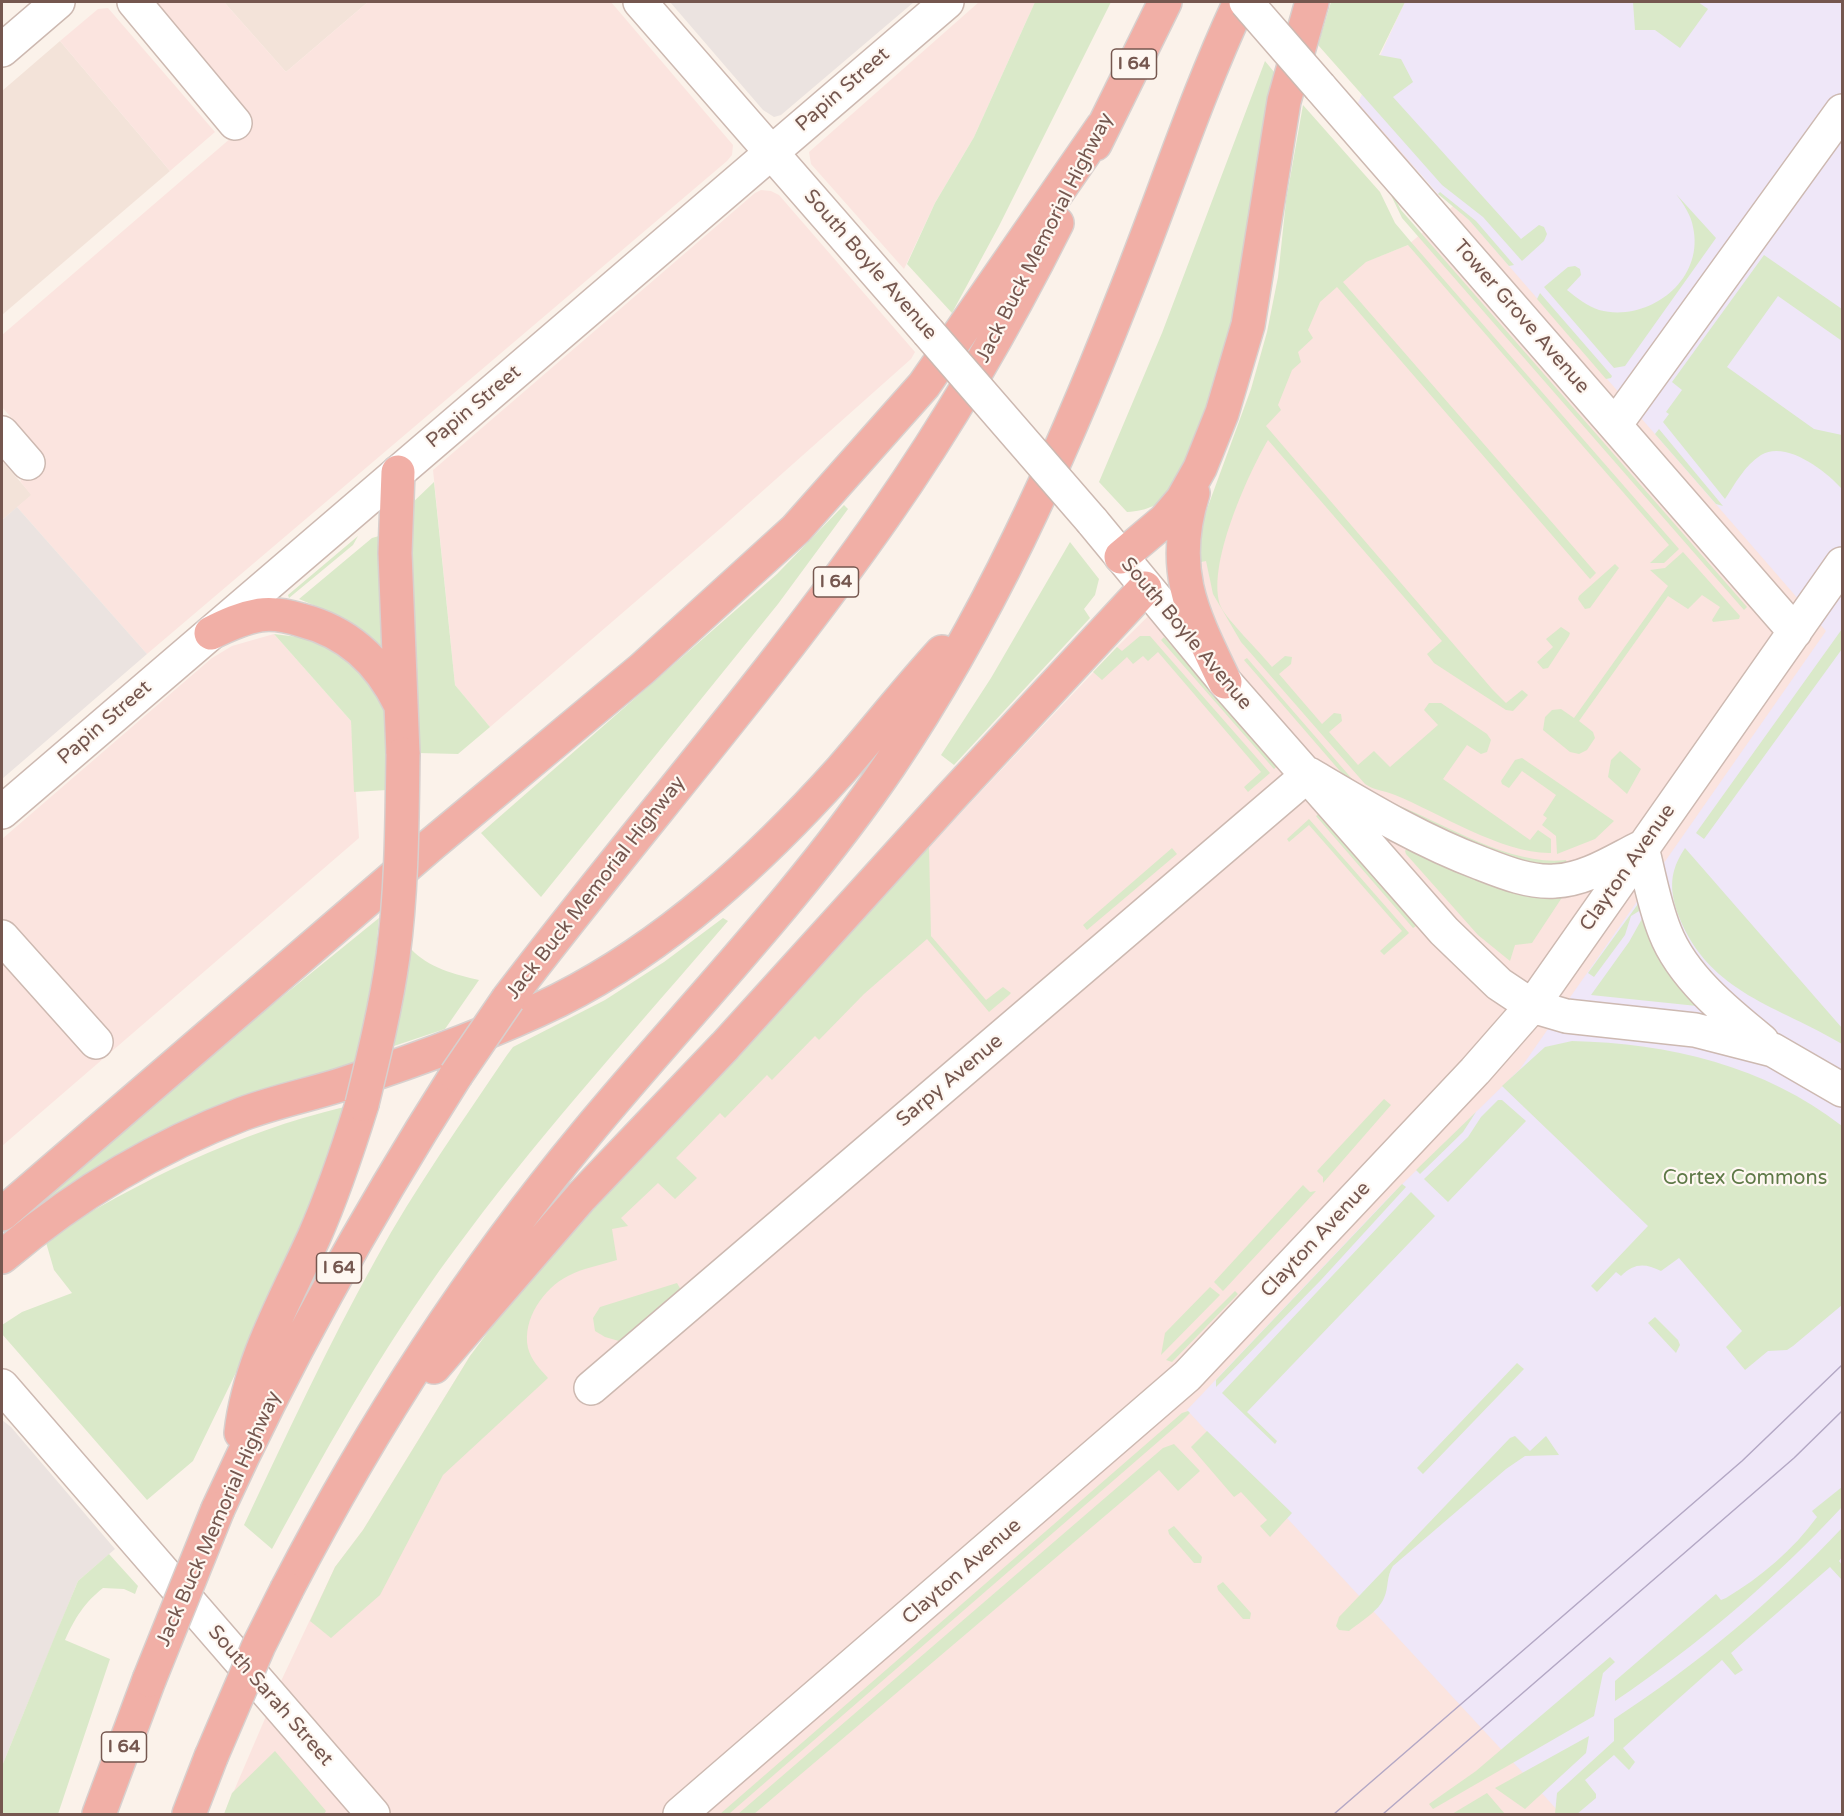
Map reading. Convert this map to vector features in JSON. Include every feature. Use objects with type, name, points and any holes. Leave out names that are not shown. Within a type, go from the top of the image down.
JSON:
[{"type":"highway","name":"Jack Buck Memorial Highway","points":[[99,1815],[149,1680],[218,1509],[339,1268],[386,1185],[508,999],[621,852],[776,660],[885,515],[992,347],[1053,232],[1165,2]]},
{"type":"highway","points":[[189,1815],[259,1645],[287,1589],[362,1450],[465,1290],[583,1137],[831,843],[888,768],[943,680],[987,602],[1027,523],[1090,381],[1192,113],[1240,2]]},
{"type":"highway","points":[[1225,682],[1193,611],[1183,569],[1184,525],[1200,468],[1237,368],[1248,325],[1284,100],[1312,2]]},
{"type":"highway","points":[[2,1214],[432,844],[642,669],[796,529],[924,385],[1103,126]]},
{"type":"highway","points":[[1121,557],[1165,520],[1182,500],[1200,468]]},
{"type":"highway","points":[[237,1469],[243,1412],[252,1378],[263,1347],[315,1234],[362,1104],[378,1039],[393,954],[402,852],[403,754],[395,553],[398,472]]},
{"type":"highway","points":[[362,1450],[581,1197],[732,1038],[1145,588]]},
{"type":"highway","points":[[2,1257],[94,1189],[191,1136],[240,1115],[350,1081],[527,1015],[606,973],[647,946],[693,913],[802,811],[987,602]]},
{"type":"highway","points":[[211,633],[238,620],[262,615],[292,617],[327,628],[343,636],[371,659],[390,683],[401,706]]},
{"type":"street","points":[[2,50],[58,2]]},
{"type":"street","points":[[134,2],[235,123]]},
{"type":"street","name":"South Boyle Avenue","points":[[640,2],[1092,521],[1145,588],[1225,682],[1309,774],[1463,951],[1499,984],[1532,1006],[1566,1016],[1695,1030],[1773,1050],[1842,1090]]},
{"type":"street","name":"Papin Street","points":[[2,812],[947,2]]},
{"type":"street","name":"Tower Grove Avenue","points":[[1246,2],[1795,632]]},
{"type":"street","points":[[1615,425],[1842,111]]},
{"type":"street","points":[[2,433],[28,463]]},
{"type":"street","name":"Clayton Avenue","points":[[680,1815],[1187,1376],[1475,1071],[1532,1006],[1842,564]]},
{"type":"street","points":[[1309,774],[1437,847],[1505,873],[1535,880],[1555,881],[1580,876],[1642,847],[1666,933],[1681,960],[1730,1014],[1773,1050]]},
{"type":"street","name":"Sarpy Avenue","points":[[591,1388],[1309,774]]},
{"type":"street","points":[[2,937],[96,1042]]},
{"type":"street","name":"South Sarah Street","points":[[2,1386],[373,1815]]},
{"type":"shaded area","points":[[154,2],[224,2],[286,72],[368,2],[611,2],[733,145],[732,155],[727,161],[147,654],[17,507],[31,495],[20,481],[46,458],[2,407],[2,335],[253,119]]},
{"type":"shaded area","points":[[224,2],[368,2],[286,72]]},
{"type":"shaded area","points":[[670,2],[914,2],[781,115],[774,117],[763,110]]},
{"type":"shaded area","points":[[979,2],[1035,2],[974,137],[935,203],[904,269],[811,164],[809,152]]},
{"type":"shaded area","points":[[1405,2],[1842,2],[1842,1814],[224,1814],[282,1679],[335,1567],[363,1530],[470,1356],[889,889],[1119,645],[1220,545],[1241,481],[1324,278],[1408,245],[1453,206],[1403,156],[1358,103]]},
{"type":"shaded area","points":[[1405,2],[1842,2],[1842,1814],[1561,1814],[1187,1410],[1389,1197],[1520,1069],[1826,631],[1469,220],[1438,194],[1358,103]]},
{"type":"shaded area","points":[[108,8],[215,132],[170,171],[60,41],[98,9]]},
{"type":"shaded area","points":[[60,41],[170,171],[2,315],[2,91]]},
{"type":"shaded area","points":[[761,190],[779,195],[915,352],[911,359],[721,528],[490,727],[455,685],[433,470]]},
{"type":"shaded area","points":[[2,461],[32,495],[2,520]]},
{"type":"shaded area","points":[[17,507],[147,654],[2,779],[2,520]]},
{"type":"shaded area","points":[[274,634],[351,721],[359,838],[2,1146],[2,839],[212,658],[232,646]]},
{"type":"shaded area","points":[[2,1420],[11,1427],[115,1549],[78,1581],[2,1766]]},
{"type":"green space","points":[[1035,2],[1111,2],[999,226],[952,313],[907,264],[935,203],[974,137]]},
{"type":"green space","points":[[1331,2],[1405,2],[1379,55],[1401,59],[1413,82],[1393,97],[1521,239],[1539,225],[1544,227],[1547,234],[1544,241],[1522,261],[1483,217],[1442,185],[1318,45]]},
{"type":"green space","points":[[1633,2],[1698,2],[1708,9],[1680,48],[1655,30],[1635,30]]},
{"type":"green space","points":[[1265,61],[1279,78],[1247,265],[1237,312],[1212,403],[1177,486],[1161,502],[1141,510],[1127,512],[1099,482],[1162,333]]},
{"type":"green space","points":[[1303,105],[1380,192],[1395,223],[1411,242],[1679,549],[1664,563],[1650,563],[1669,545],[1408,245],[1366,262],[1343,282],[1596,573],[1590,579],[1337,287],[1320,302],[1308,330],[1313,338],[1298,352],[1301,362],[1292,370],[1278,405],[1281,410],[1266,426],[1492,689],[1506,703],[1522,690],[1528,695],[1513,711],[1506,710],[1434,663],[1427,654],[1442,641],[1268,440],[1240,497],[1224,546],[1219,569],[1218,590],[1221,607],[1272,667],[1285,656],[1292,657],[1291,664],[1279,674],[1322,724],[1334,713],[1341,714],[1342,721],[1329,732],[1358,765],[1374,751],[1390,767],[1438,725],[1424,710],[1429,703],[1441,703],[1487,734],[1491,740],[1487,752],[1481,754],[1467,745],[1443,779],[1530,840],[1538,830],[1551,839],[1551,853],[1532,852],[1492,840],[1395,795],[1365,784],[1241,642],[1213,594],[1206,561],[1197,563],[1200,528],[1251,389],[1267,332],[1278,277],[1286,201]]},
{"type":"green space","points":[[1390,189],[1401,210],[1747,607],[1744,610],[1402,218]]},
{"type":"green space","points":[[1440,192],[1476,221],[1514,265],[1509,266],[1469,220],[1438,194]]},
{"type":"green space","points":[[1676,194],[1716,238],[1625,366],[1614,368],[1544,287],[1568,267],[1575,266],[1580,269],[1581,275],[1567,290],[1586,304],[1599,310],[1618,312],[1636,310],[1653,304],[1669,294],[1690,265],[1694,247],[1691,218]]},
{"type":"green space","points":[[1764,255],[1842,309],[1842,341],[1778,296],[1727,367],[1814,429],[1842,435],[1842,489],[1816,466],[1805,460],[1782,451],[1771,451],[1761,455],[1750,464],[1725,499],[1663,422],[1669,414],[1666,412],[1682,390],[1672,382]]},
{"type":"green space","points":[[1540,293],[1612,376],[1611,378],[1606,379],[1537,299]]},
{"type":"green space","points":[[1659,429],[1723,506],[1716,504],[1655,434]]},
{"type":"green space","points":[[434,482],[455,685],[490,727],[458,754],[418,753],[409,506]]},
{"type":"green space","points":[[844,505],[848,509],[778,604],[541,897],[481,833],[777,574]]},
{"type":"green space","points":[[358,536],[353,545],[289,598],[288,595]]},
{"type":"green space","points":[[379,536],[384,649],[337,615],[299,599],[372,538]]},
{"type":"green space","points":[[1070,542],[1099,579],[1095,595],[1084,609],[1090,618],[954,765],[941,755],[991,678]]},
{"type":"green space","points":[[1683,552],[1740,616],[1739,619],[1713,622],[1720,607],[1702,595],[1688,609],[1668,596],[1579,721],[1593,732],[1595,738],[1587,750],[1579,754],[1570,752],[1543,730],[1545,717],[1552,710],[1561,709],[1574,718],[1668,586],[1650,570],[1665,568]]},
{"type":"green space","points":[[1615,564],[1619,568],[1590,608],[1585,609],[1578,599],[1579,596]]},
{"type":"green space","points":[[1561,627],[1570,633],[1569,636],[1548,668],[1543,669],[1537,662],[1553,647],[1546,639]]},
{"type":"green space","points":[[1842,629],[1842,649],[1704,839],[1696,833]]},
{"type":"green space","points":[[274,634],[306,638],[346,656],[375,688],[384,709],[387,790],[354,792],[351,721]]},
{"type":"green space","points":[[1140,636],[1150,636],[1270,773],[1248,792],[1244,787],[1261,772],[1158,652],[1148,661],[1143,656],[1133,664],[1127,657],[1102,680],[1093,672],[1117,647],[1122,651]]},
{"type":"green space","points":[[1164,637],[1277,766],[1274,769],[1161,640]]},
{"type":"green space","points":[[1247,658],[1366,795],[1352,785],[1244,660]]},
{"type":"green space","points":[[1620,751],[1641,769],[1627,794],[1608,777],[1611,760]]},
{"type":"green space","points":[[1522,758],[1614,821],[1595,839],[1557,854],[1556,836],[1542,825],[1547,818],[1543,815],[1556,795],[1522,771],[1509,788],[1502,784],[1501,781],[1515,760]]},
{"type":"green space","points":[[1385,800],[1497,849],[1544,860],[1566,860],[1568,868],[1519,861],[1473,846]]},
{"type":"green space","points":[[1319,814],[1416,926],[1413,928],[1316,816]]},
{"type":"green space","points":[[1309,819],[1409,933],[1384,955],[1380,951],[1402,931],[1309,825],[1289,842],[1287,839]]},
{"type":"green space","points":[[1409,845],[1563,896],[1532,943],[1515,945],[1510,961],[1478,935],[1406,854],[1405,851]]},
{"type":"green space","points":[[929,847],[931,936],[986,1000],[1003,987],[1011,993],[989,1012],[927,939],[864,994],[819,1040],[815,1036],[772,1080],[767,1075],[725,1118],[720,1113],[676,1158],[697,1178],[675,1199],[658,1183],[621,1218],[628,1226],[612,1229],[617,1260],[568,1276],[543,1296],[528,1326],[527,1337],[531,1356],[548,1378],[443,1475],[380,1595],[331,1638],[310,1621],[335,1567],[363,1530],[470,1356],[520,1289]]},
{"type":"green space","points":[[1172,848],[1177,854],[1087,930],[1083,925]]},
{"type":"green space","points":[[1685,848],[1842,1028],[1842,1044],[1748,995],[1709,964],[1692,943],[1679,917],[1672,890],[1673,873]]},
{"type":"green space","points":[[1638,904],[1644,908],[1631,916],[1625,935],[1594,977],[1588,973]]},
{"type":"green space","points":[[1643,917],[1697,1006],[1591,995],[1629,942]]},
{"type":"green space","points":[[379,918],[375,962],[356,1064],[225,1103],[161,1134],[48,1203],[43,1200],[214,1052]]},
{"type":"green space","points":[[723,918],[728,921],[530,1152],[440,1270],[388,1347],[317,1467],[272,1549],[244,1525],[292,1424],[358,1291],[391,1233],[439,1156],[507,1055],[513,1047],[605,1000],[664,962]]},
{"type":"green space","points":[[411,949],[433,965],[479,980],[445,1029],[394,1046]]},
{"type":"green space","name":"Cortex Commons","points":[[1572,1041],[1644,1047],[1714,1062],[1748,1073],[1781,1088],[1812,1105],[1842,1126],[1842,1305],[1793,1346],[1787,1350],[1768,1351],[1745,1370],[1726,1347],[1742,1331],[1679,1258],[1661,1271],[1640,1266],[1630,1269],[1621,1276],[1616,1272],[1597,1292],[1591,1286],[1648,1226],[1502,1086],[1545,1047]]},
{"type":"green space","points":[[1384,1099],[1391,1105],[1323,1183],[1323,1177],[1317,1171]]},
{"type":"green space","points":[[1498,1100],[1502,1100],[1526,1121],[1448,1202],[1424,1179],[1468,1137],[1481,1117]]},
{"type":"green space","points":[[344,1107],[324,1175],[277,1288],[193,1461],[147,1500],[2,1334],[2,1325],[22,1312],[72,1293],[54,1270],[45,1239],[117,1198],[190,1161],[265,1130]]},
{"type":"green space","points":[[1476,1112],[1463,1132],[1420,1174],[1416,1170]]},
{"type":"green space","points":[[1402,1184],[1406,1187],[1321,1280],[1216,1387],[1216,1380]]},
{"type":"green space","points":[[1303,1185],[1310,1192],[1316,1191],[1223,1291],[1214,1282]]},
{"type":"green space","points":[[1411,1192],[1435,1216],[1247,1412],[1277,1441],[1275,1444],[1222,1393]]},
{"type":"green space","points":[[677,1283],[681,1290],[619,1341],[595,1331],[593,1318],[600,1307]]},
{"type":"green space","points":[[1210,1287],[1220,1295],[1161,1355],[1165,1333]]},
{"type":"green space","points":[[1235,1291],[1238,1294],[1172,1362],[1166,1360]]},
{"type":"green space","points":[[1655,1317],[1678,1340],[1680,1345],[1676,1353],[1648,1323]]},
{"type":"green space","points":[[1517,1363],[1524,1369],[1423,1474],[1417,1468]]},
{"type":"green space","points":[[1188,1411],[1190,1413],[1182,1421],[730,1813],[720,1814],[1182,1413]]},
{"type":"green space","points":[[1207,1431],[1292,1513],[1270,1537],[1260,1526],[1267,1520],[1241,1492],[1234,1497],[1191,1447]]},
{"type":"green space","points":[[1515,1436],[1530,1451],[1546,1436],[1559,1455],[1525,1456],[1506,1469],[1393,1566],[1382,1603],[1374,1612],[1349,1631],[1339,1630],[1336,1626],[1339,1617],[1510,1438]]},
{"type":"green space","points":[[1174,1444],[1200,1471],[1178,1491],[1159,1470],[754,1814],[738,1814],[1163,1448]]},
{"type":"green space","points":[[1842,1487],[1842,1507],[1790,1560],[1705,1634],[1615,1701],[1615,1681],[1716,1594],[1721,1600],[1726,1598],[1776,1562],[1798,1541],[1817,1517],[1812,1511]]},
{"type":"green space","points":[[1174,1526],[1202,1557],[1201,1563],[1194,1563],[1169,1534],[1168,1530]]},
{"type":"green space","points":[[1842,1528],[1842,1557],[1839,1561],[1842,1565],[1842,1580],[1830,1567],[1731,1653],[1743,1670],[1735,1675],[1722,1660],[1623,1748],[1635,1762],[1629,1770],[1614,1755],[1585,1780],[1596,1794],[1596,1798],[1577,1814],[1555,1814],[1557,1793],[1614,1741],[1614,1719],[1705,1654],[1734,1630],[1789,1581]]},
{"type":"green space","points":[[109,1554],[138,1586],[135,1594],[124,1589],[103,1588],[81,1611],[65,1640],[110,1659],[58,1814],[2,1814],[2,1766],[55,1636],[78,1581]]},
{"type":"green space","points":[[1223,1582],[1251,1613],[1250,1619],[1243,1619],[1218,1590],[1217,1586]]},
{"type":"green space","points":[[1610,1657],[1615,1662],[1603,1673],[1594,1716],[1433,1809],[1429,1804],[1476,1771]]},
{"type":"green space","points":[[1589,1736],[1586,1753],[1525,1809],[1495,1788]]},
{"type":"green space","points":[[275,1751],[326,1811],[324,1814],[224,1814],[232,1793]]},
{"type":"green space","points":[[1487,1793],[1505,1814],[1452,1814]]},
{"type":"tram line","points":[[1334,1814],[1742,1461],[1842,1365]]},
{"type":"tram line","points":[[1383,1814],[1794,1458],[1842,1411]]}]
